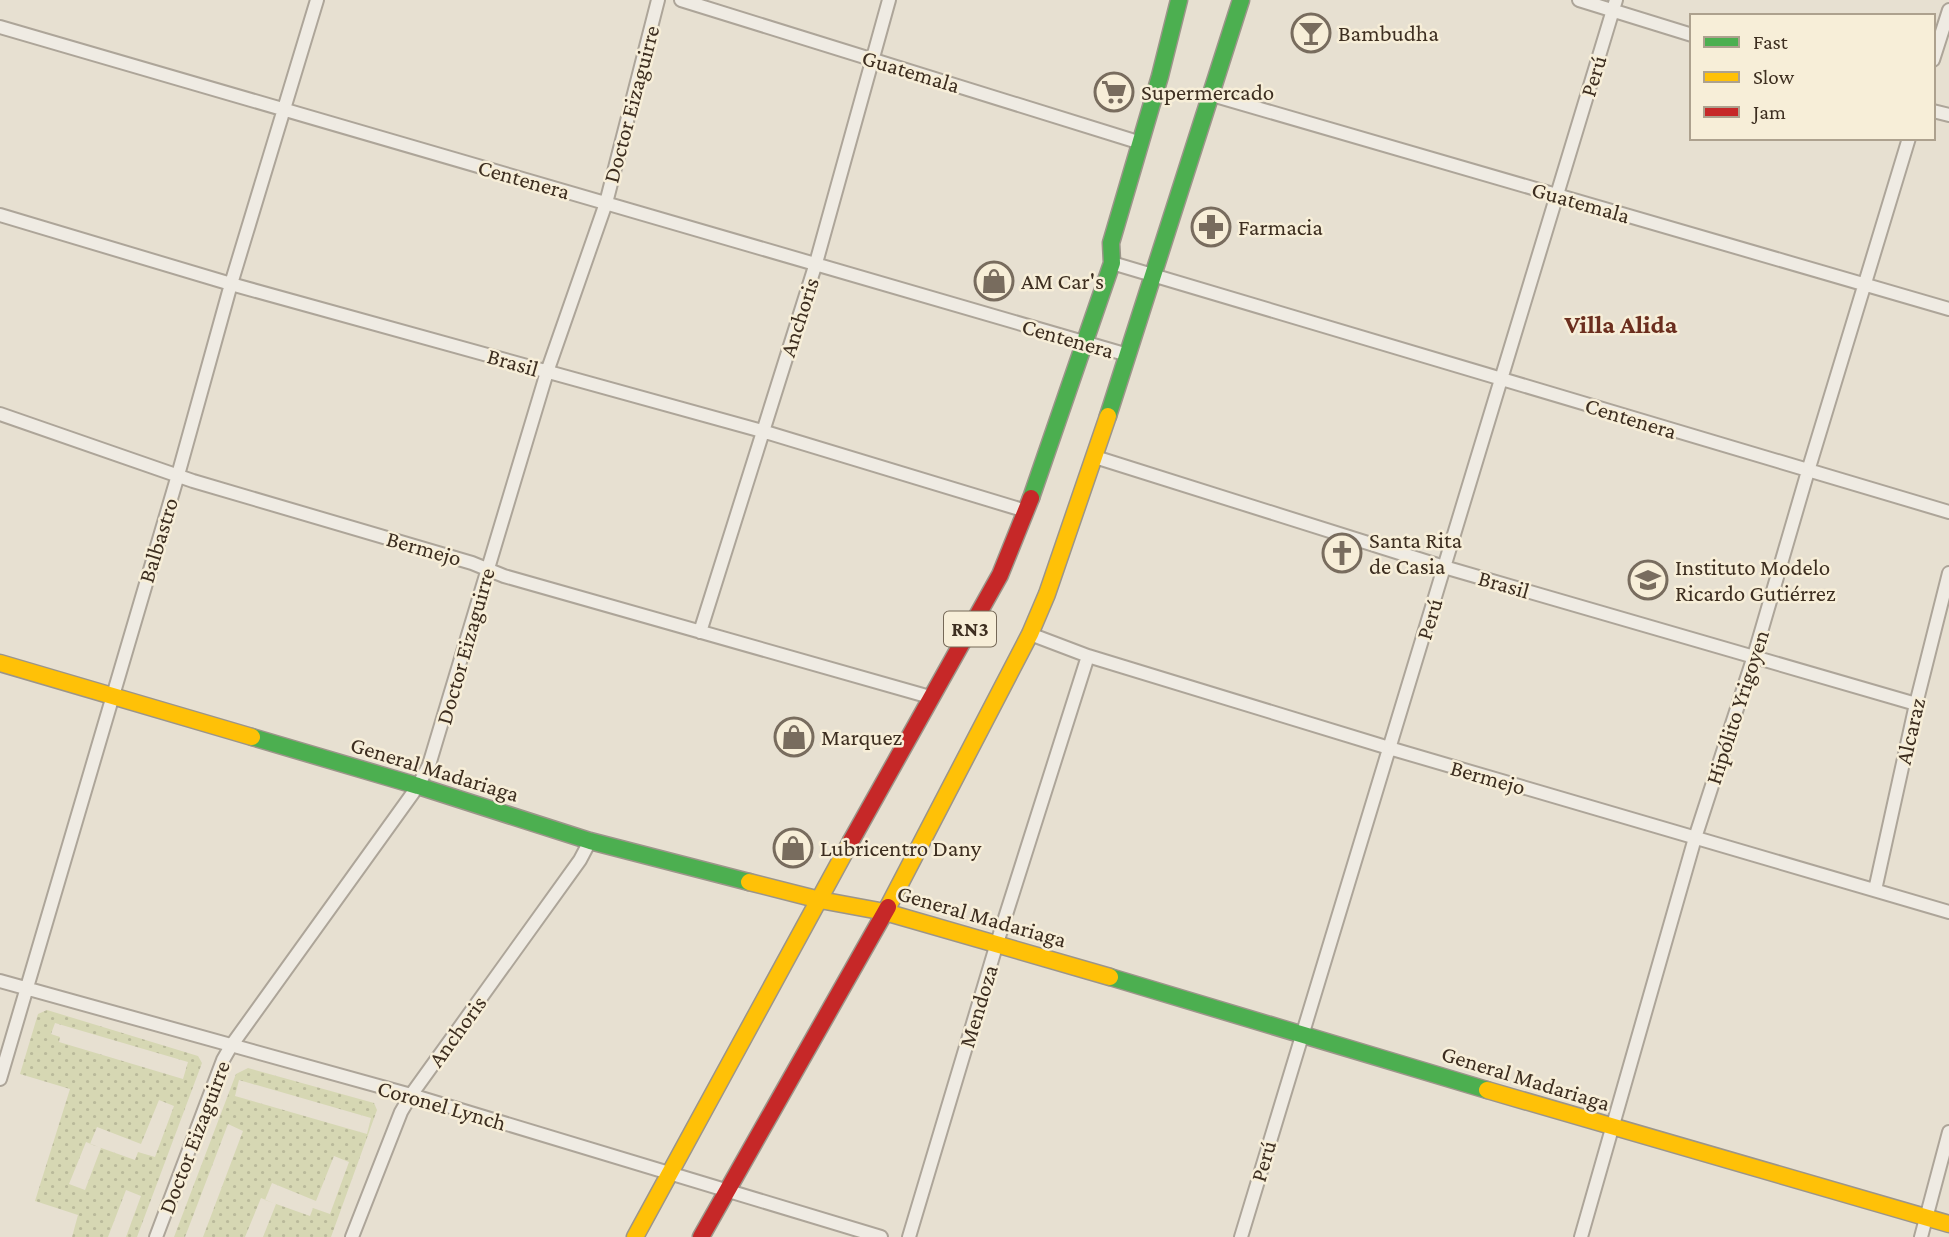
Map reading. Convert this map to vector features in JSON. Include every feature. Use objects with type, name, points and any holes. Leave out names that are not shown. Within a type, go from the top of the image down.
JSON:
[{"type":"main road","name":"RN3","points":[[635,1237],[930,697],[1000,575],[1026,511],[1112,263],[1111,243],[1179,0]]},
{"type":"main road","name":"RN3","points":[[702,1237],[885,912],[1030,634],[1047,594],[1095,457],[1241,0]]},
{"type":"main road","name":"General Madariaga","points":[[0,663],[418,786],[590,841],[820,900],[885,912],[997,943],[1614,1128],[1949,1224]]},
{"type":"street","name":"Balbastro","points":[[0,1079],[178,475],[231,284],[317,0]]},
{"type":"street","name":"Doctor Eizaguirre","points":[[156,1237],[223,1060],[231,1046],[418,786],[429,765],[547,372],[606,202],[658,0]]},
{"type":"street","name":"Guatemala","points":[[681,0],[1141,143]]},
{"type":"street","name":"Anchoris","points":[[700,632],[816,263],[889,0]]},
{"type":"street","points":[[1579,0],[1614,5],[1690,34]]},
{"type":"street","name":"Perú","points":[[1241,1237],[1614,5]]},
{"type":"street","points":[[1935,54],[1949,10]]},
{"type":"street","name":"Centenera","points":[[0,27],[1128,355]]},
{"type":"street","name":"Guatemala","points":[[1212,95],[1949,309]]},
{"type":"street","name":"Hipólito Yrigoyen","points":[[1581,1237],[1695,838],[1754,656],[1908,140]]},
{"type":"street","name":"Brasil","points":[[0,215],[231,284],[762,431],[1026,511]]},
{"type":"street","name":"Centenera","points":[[1112,263],[1949,512]]},
{"type":"street","name":"Bermejo","points":[[0,414],[178,475],[504,576],[930,697]]},
{"type":"street","name":"Brasil","points":[[1095,457],[1444,567],[1916,704]]},
{"type":"street","name":"Alcaraz","points":[[1875,890],[1916,704],[1949,573]]},
{"type":"street","name":"Bermejo","points":[[1030,634],[1087,656],[1389,748],[1949,912]]},
{"type":"street","name":"Mendoza","points":[[909,1237],[1087,656]]},
{"type":"street","name":"Anchoris","points":[[352,1237],[401,1112],[411,1095],[580,860],[590,841]]},
{"type":"street","name":"Coronel Lynch","points":[[0,981],[411,1095],[881,1237]]},
{"type":"street","points":[[1921,1237],[1949,1132]]},
{"type":"green space","points":[[47,1010],[198,1056],[202,1063],[137,1237],[126,1237],[141,1196],[126,1190],[108,1237],[72,1237],[78,1215],[35,1201],[70,1089],[20,1074],[38,1014]],"holes":[[[55,1023],[188,1062],[183,1079],[59,1042],[60,1037],[51,1034]],[[159,1100],[174,1106],[155,1157],[138,1152],[135,1160],[99,1147],[101,1148],[85,1190],[69,1184],[86,1142],[90,1144],[97,1127],[141,1144]]]},
{"type":"green space","points":[[248,1068],[374,1103],[377,1110],[331,1237],[263,1237],[276,1204],[274,1203],[310,1216],[313,1208],[330,1214],[349,1162],[334,1156],[316,1201],[272,1183],[265,1200],[261,1198],[245,1237],[203,1237],[243,1131],[228,1124],[185,1237],[174,1237],[236,1074]],"holes":[[[239,1080],[371,1118],[367,1134],[235,1096]]]},
{"type":"traffic: fast","points":[[1031,498],[1112,263],[1111,243],[1160,76],[1179,0]]},
{"type":"traffic: fast","points":[[1108,416],[1241,0]]},
{"type":"traffic: fast","points":[[252,737],[590,841],[749,882]]},
{"type":"traffic: fast","points":[[1110,977],[1487,1090]]},
{"type":"traffic: slow","points":[[888,907],[1030,634],[1047,594],[1108,416]]},
{"type":"traffic: slow","points":[[0,663],[252,737]]},
{"type":"traffic: slow","points":[[635,1237],[851,841]]},
{"type":"traffic: slow","points":[[749,882],[820,900],[885,912],[1110,977]]},
{"type":"traffic: slow","points":[[1487,1090],[1949,1224]]},
{"type":"traffic: jam","points":[[851,841],[1000,575],[1031,498]]},
{"type":"traffic: jam","points":[[701,1237],[888,907]]},
{"type":"place","name":"Bambudha","points":[[1311,33]]},
{"type":"place","name":"Supermercado","points":[[1114,92]]},
{"type":"place","name":"Farmacia","points":[[1211,227]]},
{"type":"place","name":"AM Car's","points":[[994,281]]},
{"type":"place","name":"Santa Rita de Casia","points":[[1342,553]]},
{"type":"place","name":"Instituto Modelo Ricardo Gutiérrez","points":[[1648,580]]},
{"type":"place","name":"Marquez","points":[[794,737]]},
{"type":"place","name":"Lubricentro Dany","points":[[793,848]]},
{"type":"district","name":"Villa Alida","points":[[1621,324]]}]
